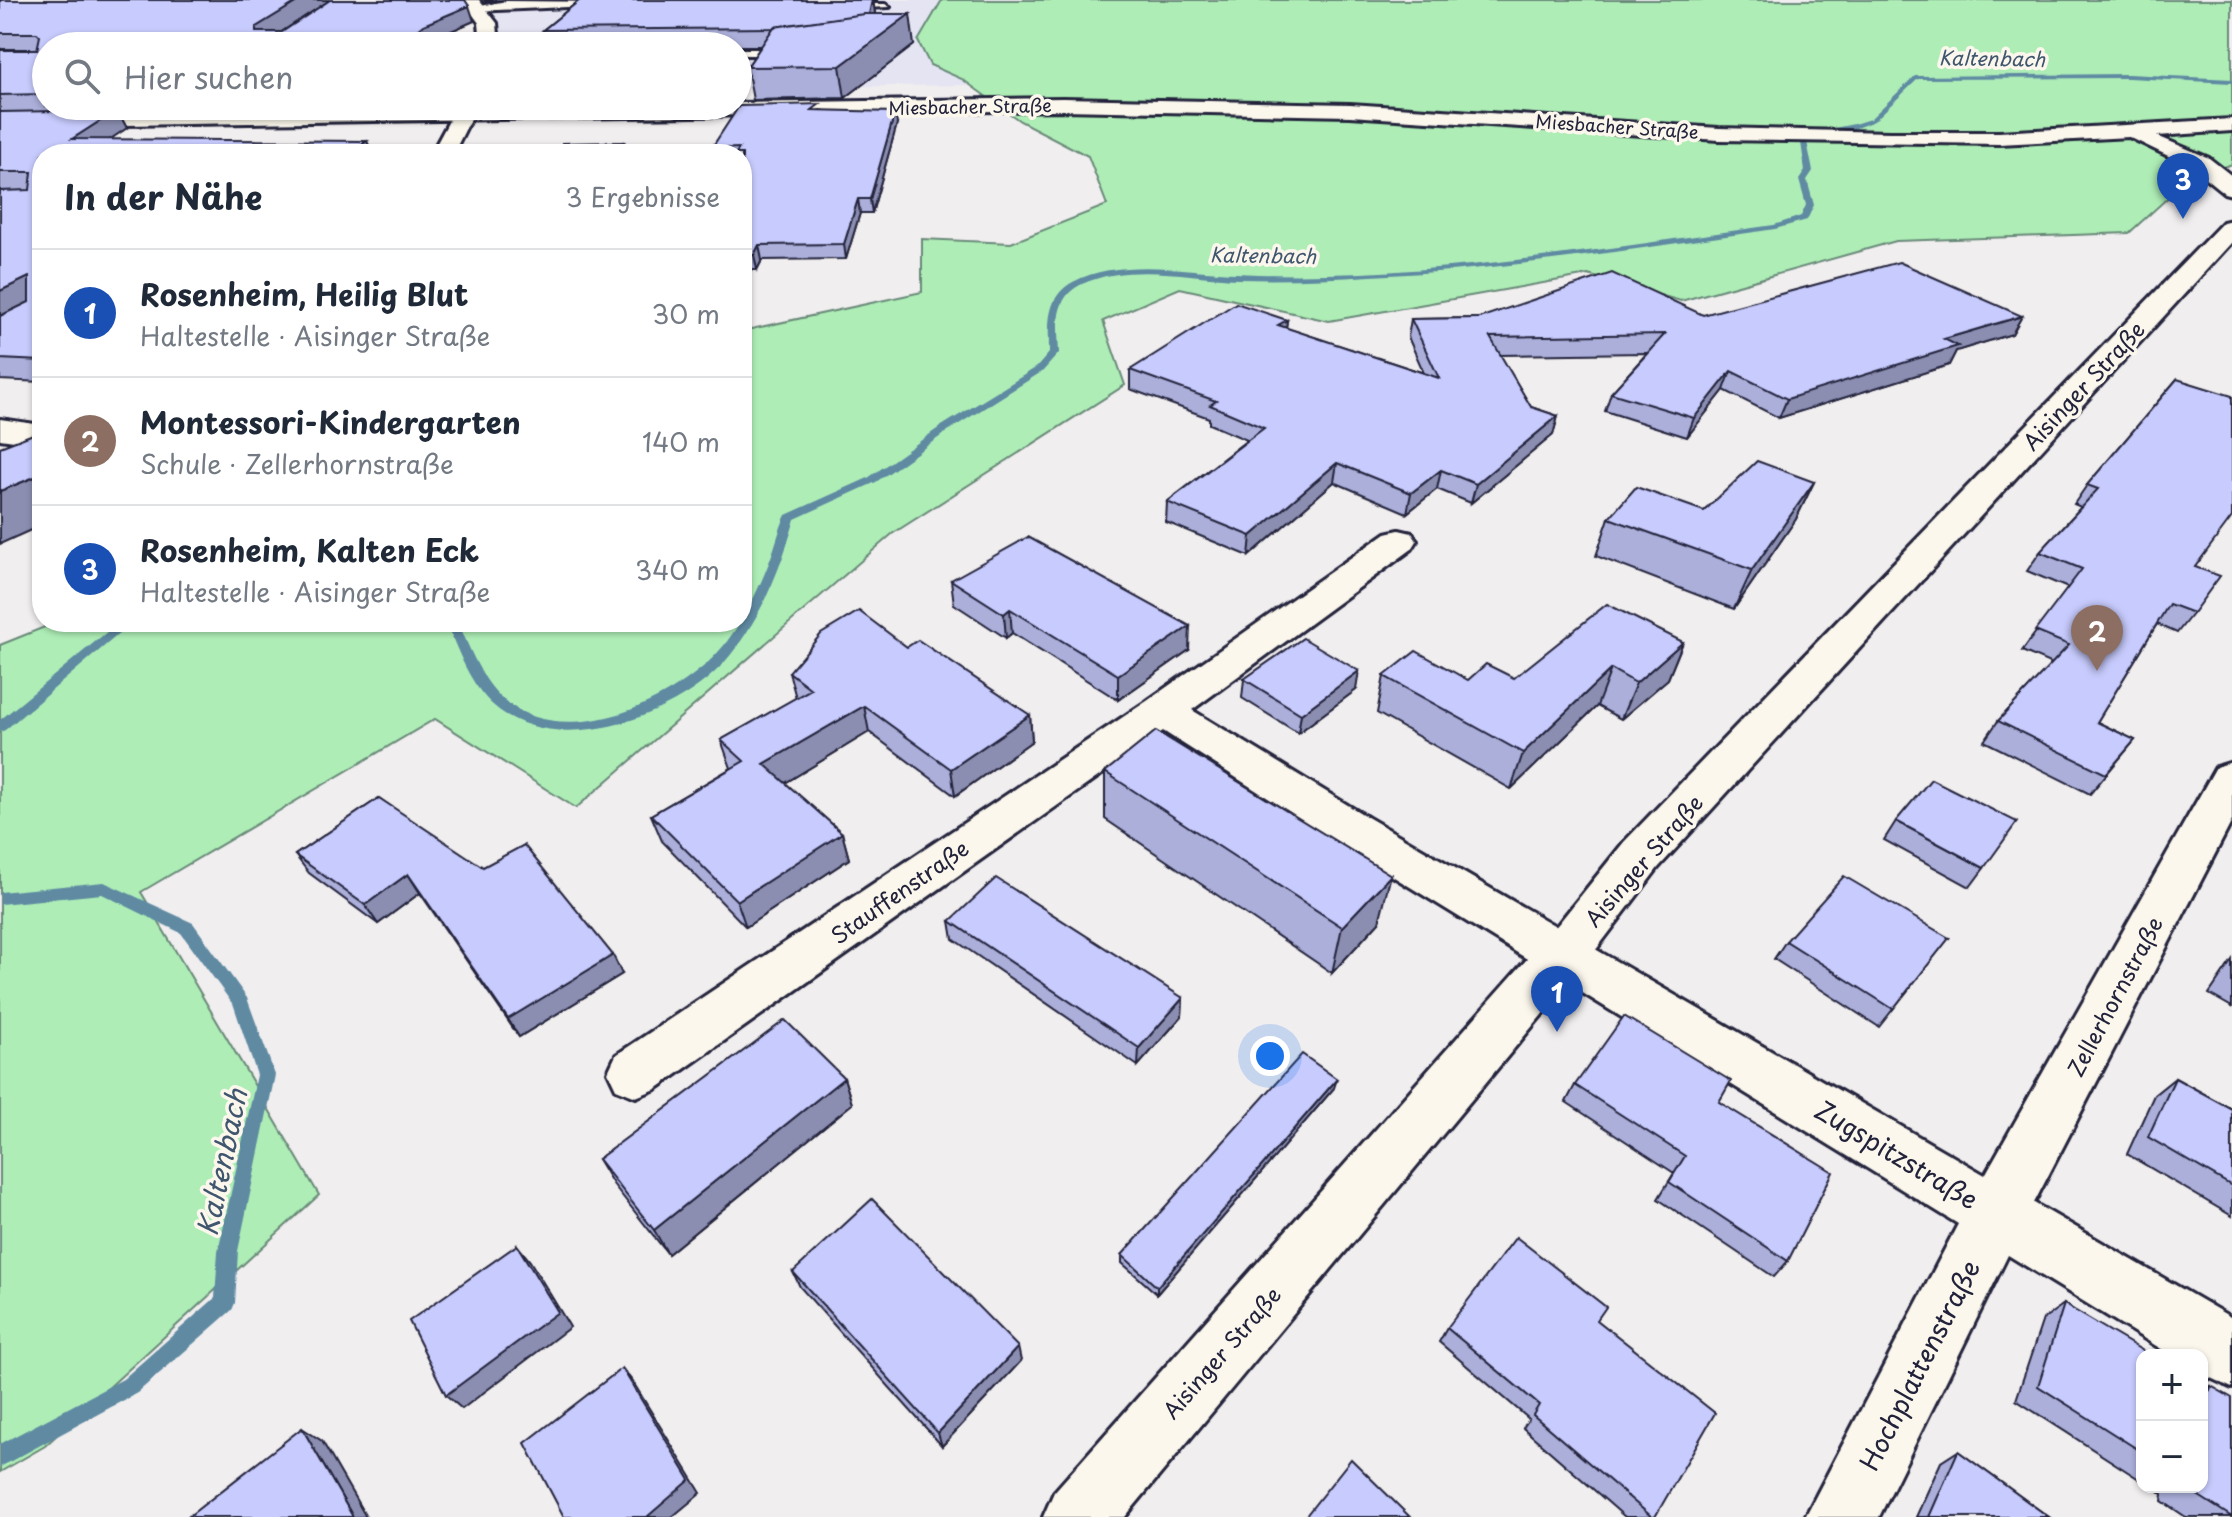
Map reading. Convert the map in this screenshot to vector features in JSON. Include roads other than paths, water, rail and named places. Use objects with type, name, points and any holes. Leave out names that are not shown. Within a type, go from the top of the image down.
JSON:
[{"type":"main road","points":[[473,4],[488,23],[489,32]]},
{"type":"main road","name":"Miesbacher Straße","points":[[752,108],[1220,106],[1501,117],[1766,136],[1890,138],[2019,137],[2107,127],[2231,122]]},
{"type":"main road","name":"Miesbacher Straße","points":[[0,121],[42,120]]},
{"type":"main road","points":[[447,144],[460,120]]},
{"type":"main road","points":[[2181,160],[2195,145],[2231,122]]},
{"type":"main road","name":"Miesbacher Straße","points":[[1938,138],[2231,122]]},
{"type":"main road","points":[[2107,127],[2181,160],[2228,186]]},
{"type":"main road","points":[[2019,137],[2181,160]]},
{"type":"main road","name":"Aisinger Straße","points":[[1079,1517],[1563,952],[1641,855],[2232,227]]},
{"type":"main road","points":[[0,429],[32,434]]},
{"type":"main road","name":"Stauffenstraße","points":[[636,1072],[1162,711],[1399,541]]},
{"type":"main road","points":[[1162,711],[1353,830],[1563,952]]},
{"type":"main road","name":"Zellerhornstraße","points":[[1996,1214],[2232,778]]},
{"type":"main road","name":"Zugspitzstraße","points":[[1563,952],[2232,1355]]},
{"type":"main road","name":"Hochplattenstraße","points":[[1841,1517],[1996,1214]]},
{"type":"lane","points":[[473,4],[621,5]]},
{"type":"lane","points":[[823,7],[885,7]]},
{"type":"lane","points":[[752,52],[805,51]]},
{"type":"waterway","name":"Kaltenbach","points":[[752,613],[776,561],[790,517],[872,480],[944,429],[1040,369],[1054,353],[1053,323],[1060,297],[1076,284],[1093,277],[1133,271],[1238,276],[1373,274],[1508,262],[1775,227],[1804,218],[1810,205],[1803,180],[1809,171],[1802,136],[1872,120],[1917,77],[2128,76],[2232,81]]},
{"type":"waterway","name":"Kaltenbach","points":[[0,727],[115,632]]},
{"type":"waterway","name":"Kaltenbach","points":[[457,632],[472,666],[492,697],[501,705],[522,718],[574,726],[629,715],[679,693],[716,663],[741,632]]},
{"type":"waterway","name":"Kaltenbach","points":[[0,898],[104,888],[187,928],[241,1003],[266,1075],[228,1251],[225,1303],[130,1386],[0,1456]]},
{"type":"place","name":"Rosenheim, Kalten Eck","points":[[2183,219]]},
{"type":"place","name":"Montessori-Kindergarten","points":[[2097,671]]},
{"type":"place","name":"Rosenheim, Heilig Blut","points":[[1557,1032]]}]
